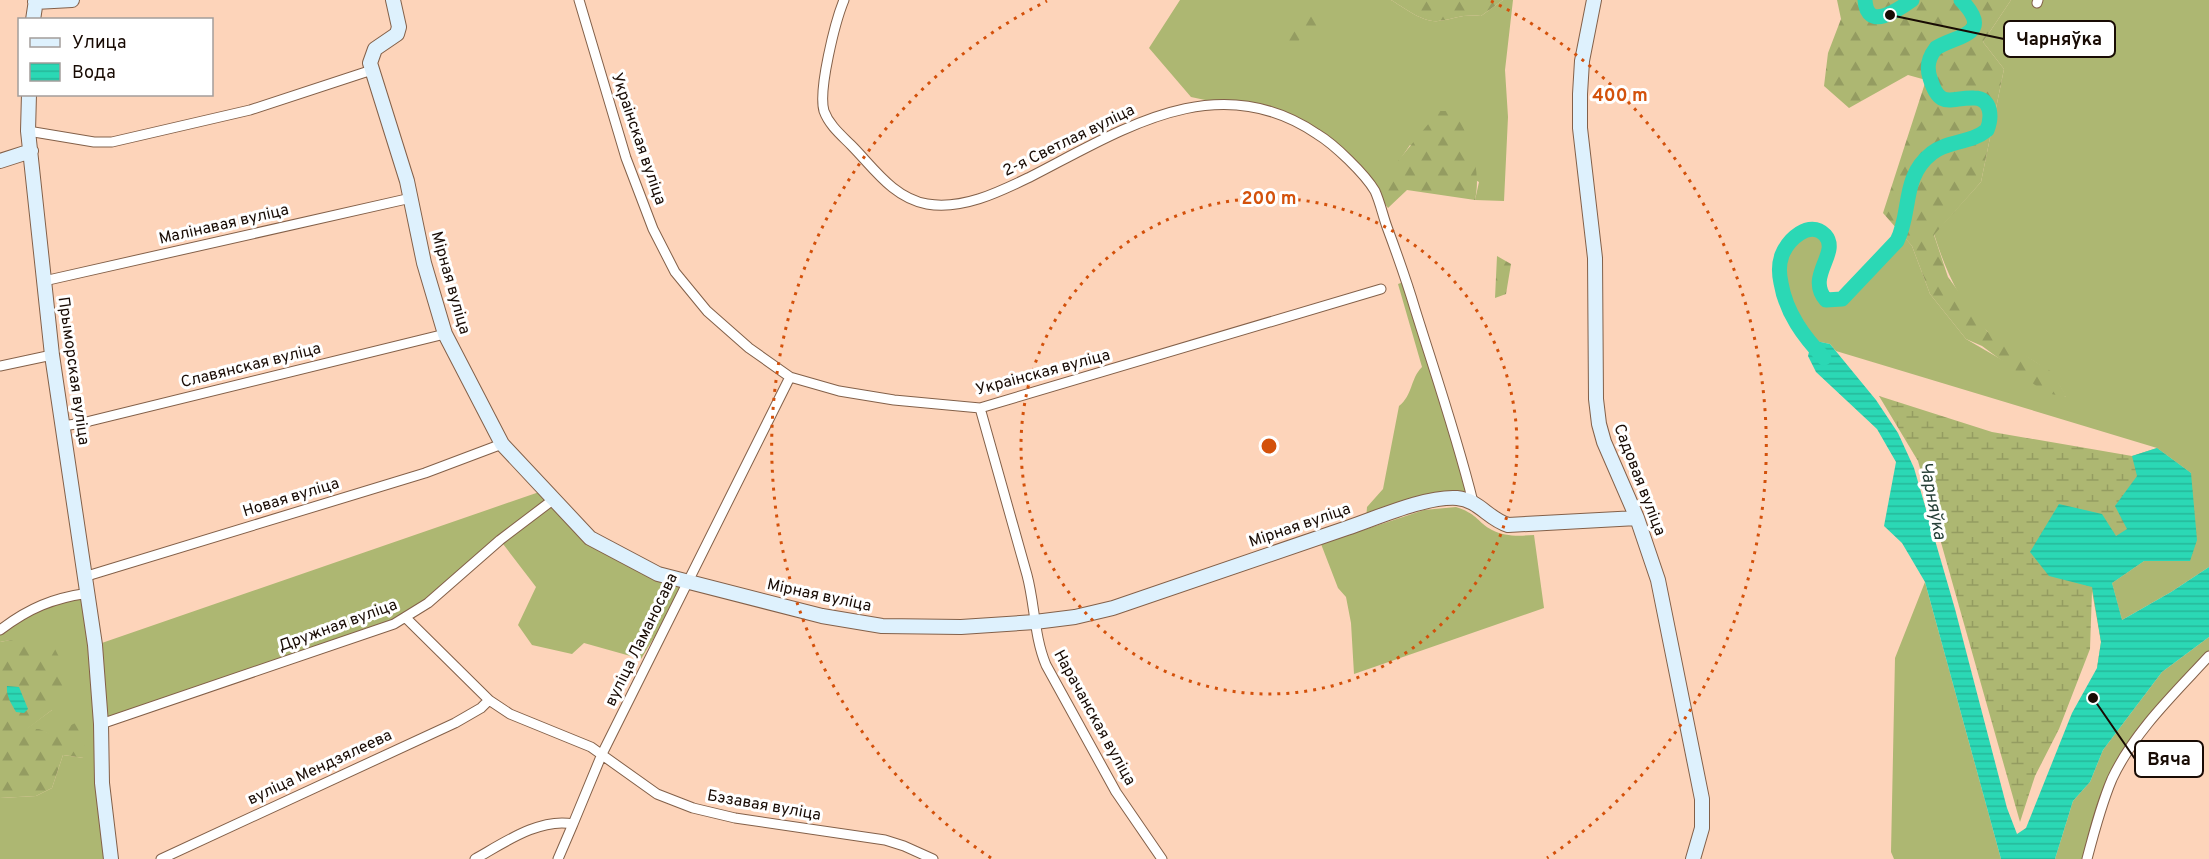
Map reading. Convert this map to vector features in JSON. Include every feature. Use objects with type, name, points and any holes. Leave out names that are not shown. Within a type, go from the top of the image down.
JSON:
[{"type":"street","points":[[33,18],[36,1],[72,0]]},
{"type":"street","points":[[28,131],[94,142],[112,141],[250,111],[372,70],[371,56],[375,49],[397,34],[399,27],[393,0]]},
{"type":"street","name":"Украінская вуліца","points":[[579,0],[626,158],[653,229],[675,272],[688,290],[723,325],[790,377],[839,391],[894,400],[980,408],[1381,289]]},
{"type":"street","name":"2-я Светлая вуліца","points":[[844,0],[829,54],[824,91],[825,114],[831,125],[879,177],[903,194],[926,204],[968,202],[1006,189],[1127,127],[1181,108],[1218,102],[1254,105],[1290,118],[1319,134],[1374,190],[1406,281],[1473,502]]},
{"type":"street","name":"Садовая вуліца","points":[[1594,0],[1582,61],[1580,128],[1595,258],[1596,399],[1604,442],[1637,518],[1658,580],[1702,799],[1702,828],[1693,859]]},
{"type":"street","name":"Мірная вуліца","points":[[372,70],[392,127],[411,198],[424,263],[445,334],[502,444],[590,538],[658,574],[822,616],[882,626],[961,627],[1035,622],[1075,617],[1113,608],[1420,504],[1454,498],[1473,502]]},
{"type":"street","name":"Прыморская вуліца","points":[[29,96],[28,131],[52,355],[89,593],[102,724],[102,783],[111,859]]},
{"type":"street","points":[[0,161],[31,151]]},
{"type":"street","name":"Малінавая вуліца","points":[[44,281],[411,198]]},
{"type":"street","name":"Славянская вуліца","points":[[63,426],[445,334]]},
{"type":"street","points":[[0,366],[52,355]]},
{"type":"street","name":"вуліца Ламаносава","points":[[558,859],[602,754],[790,377]]},
{"type":"street","name":"Нарачанская вуліца","points":[[980,408],[1027,575],[1038,644],[1046,665],[1087,742],[1162,859]]},
{"type":"street","name":"Новая вуліца","points":[[87,576],[424,472],[502,444]]},
{"type":"street","name":"Дружная вуліца","points":[[102,724],[381,629],[406,618],[554,499]]},
{"type":"street","points":[[1473,502],[1495,519],[1508,525],[1637,518]]},
{"type":"street","points":[[0,630],[30,608],[62,597],[89,593]]},
{"type":"street","name":"Бэзавая вуліца","points":[[406,618],[489,700],[518,717],[578,741],[602,754],[642,785],[693,808],[756,823],[885,840],[913,849],[933,859]]},
{"type":"street","points":[[2087,859],[2101,807],[2126,754],[2156,714],[2209,656]]},
{"type":"street","name":"вуліца Мендзялеева","points":[[161,859],[455,723],[481,708],[489,700]]},
{"type":"street","points":[[475,859],[534,830],[557,823],[573,824]]},
{"type":"green space","points":[[1180,0],[1391,0],[1426,20],[1438,21],[1463,16],[1481,16],[1503,0],[1513,0],[1505,70],[1508,117],[1504,201],[1475,200],[1479,182],[1410,145],[1392,171],[1374,190],[1348,161],[1290,118],[1191,97],[1149,48]]},
{"type":"green space","points":[[1391,0],[1503,0],[1481,16],[1463,16],[1432,21],[1420,17]]},
{"type":"green space","points":[[1837,0],[2011,0],[1983,42],[2004,69],[1981,182],[1934,235],[1948,277],[1987,331],[2052,372],[2067,397],[2046,393],[1982,346],[1966,339],[1930,294],[1912,246],[1883,213],[1926,80],[1908,75],[1849,108],[1824,86],[1828,53],[1841,19]]},
{"type":"green space","points":[[2011,0],[2209,0],[2209,567],[2122,620],[2112,583],[2144,561],[2191,473],[2157,448],[1836,351],[1830,344],[1816,341],[1811,344],[1788,307],[1780,279],[1781,258],[1785,249],[1800,233],[1813,229],[1825,235],[1829,242],[1819,282],[1821,290],[1826,299],[1842,299],[1891,250],[1901,233],[1912,246],[1930,294],[1966,339],[2066,397],[2049,373],[1997,339],[1968,309],[1954,285],[1934,234],[1981,182],[2004,69],[1983,42]]},
{"type":"green space","points":[[1317,16],[1320,22],[1316,29],[1290,47],[1286,49],[1274,41],[1274,32],[1295,18]]},
{"type":"green space","points":[[1439,111],[1456,111],[1465,133],[1473,154],[1477,177],[1475,200],[1407,190],[1388,208],[1374,190]]},
{"type":"green space","points":[[1497,256],[1511,264],[1506,294],[1495,298]]},
{"type":"green space","points":[[1406,281],[1473,502],[1462,499],[1366,521],[1367,507],[1383,489],[1399,406],[1407,397],[1422,367],[1398,284]]},
{"type":"green space","points":[[1879,396],[1992,432],[2132,456],[2157,448],[2191,473],[2197,540],[2190,561],[2144,561],[2112,583],[2122,620],[2097,668],[2101,642],[2092,591],[2090,649],[2059,729],[2035,776],[2020,822],[1918,461]]},
{"type":"green space","points":[[545,490],[590,538],[688,582],[641,659],[584,643],[572,654],[532,645],[518,625],[536,587],[500,540],[417,611],[102,724],[111,859],[0,859],[0,798],[36,796],[52,788],[63,755],[84,758],[50,734],[35,729],[26,729],[52,710],[10,640],[0,642],[0,630],[16,618],[89,593],[96,645]]},
{"type":"green space","points":[[1456,507],[1469,512],[1487,527],[1502,534],[1534,535],[1544,608],[1354,674],[1351,623],[1346,597],[1338,588],[1321,544],[1424,510]]},
{"type":"green space","points":[[1925,582],[2001,859],[1894,859],[1891,852],[1895,658]]},
{"type":"green space","points":[[2209,637],[2209,656],[2163,706],[2113,778],[2087,859],[2055,859],[2073,801],[2090,782],[2103,750],[2162,672]]},
{"type":"green space","points":[[10,640],[54,647],[67,673],[67,695],[27,729],[39,729],[51,734],[80,721],[85,744],[84,758],[63,755],[52,788],[36,796],[0,798],[0,642]]},
{"type":"water","points":[[1816,341],[1830,344],[1876,400],[1898,433],[1914,468],[1955,609],[2007,808],[2017,834],[2026,828],[2072,713],[2097,668],[2101,642],[2092,587],[2049,576],[2030,552],[2059,504],[2102,514],[2116,536],[2127,529],[2115,506],[2137,476],[2132,456],[2157,448],[2191,473],[2197,540],[2190,561],[2144,561],[2112,583],[2122,620],[2209,567],[2209,637],[2162,672],[2103,750],[2090,782],[2073,801],[2055,859],[2001,859],[1925,582],[1902,543],[1884,526],[1896,462],[1877,429],[1816,372],[1808,356],[1811,344]]},
{"type":"water","points":[[7,686],[19,687],[28,709],[24,713],[16,712],[8,696]]},
{"type":"waterway","name":"Чарняўка","points":[[1865,0],[1867,10],[1871,15],[1877,17],[1892,13],[1912,0]]},
{"type":"waterway","name":"Чарняўка","points":[[1824,358],[1803,333],[1787,304],[1780,276],[1782,255],[1789,243],[1806,230],[1812,229],[1825,235],[1829,242],[1829,249],[1819,282],[1821,291],[1826,300],[1842,299],[1897,241],[1902,230],[1911,184],[1922,162],[1945,146],[1974,138],[1987,130],[1990,115],[1984,101],[1974,98],[1942,99],[1934,88],[1928,70],[1936,48],[1962,36],[1974,27],[1971,12],[1961,0]]},
{"type":"place","name":"Чарняўка","points":[[1890,15]]},
{"type":"place","name":"Вяча","points":[[2093,698]]}]
